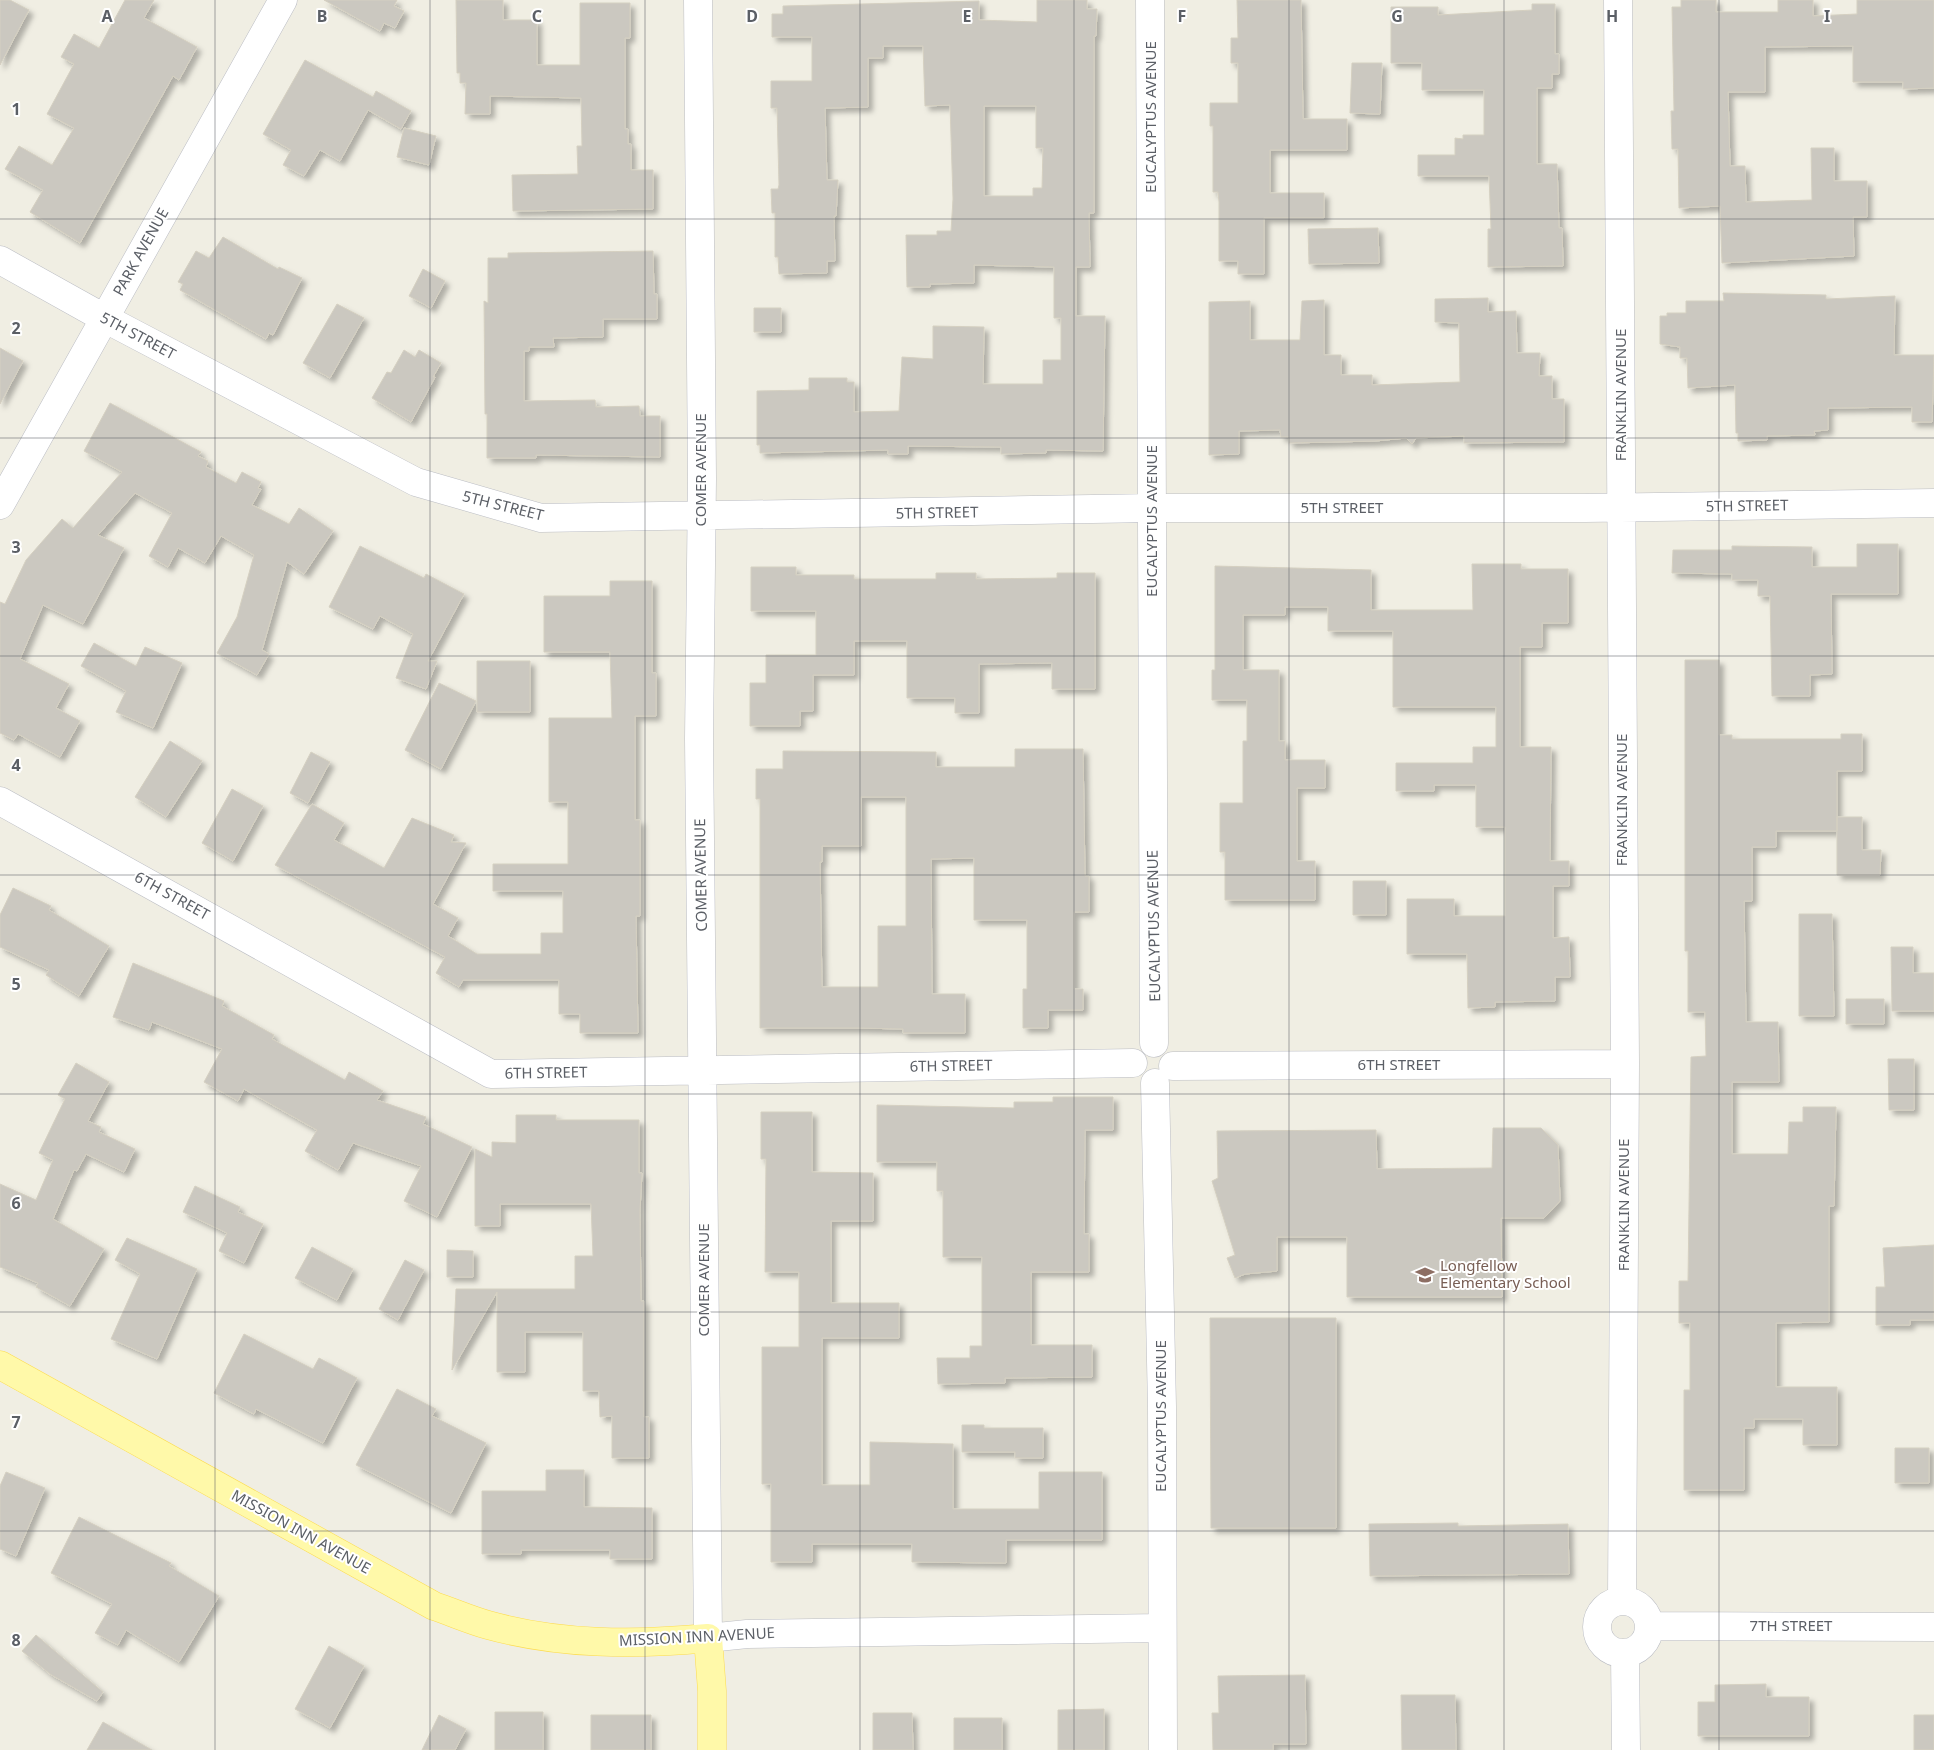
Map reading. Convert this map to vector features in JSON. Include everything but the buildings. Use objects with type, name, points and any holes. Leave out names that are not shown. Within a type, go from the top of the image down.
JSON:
[{"type":"main road","name":"MISSION INN AVENUE","points":[[0,1364],[434,1606],[488,1625],[544,1637],[578,1641],[671,1641],[708,1638]]},
{"type":"main road","name":"COMER AVENUE","points":[[708,1638],[712,1750]]},
{"type":"street","name":"PARK AVENUE","points":[[0,505],[283,0]]},
{"type":"street","name":"COMER AVENUE","points":[[698,0],[702,517],[699,739],[706,1592],[708,1638]]},
{"type":"street","name":"EUCALYPTUS AVENUE","points":[[1150,0],[1153,508],[1151,730],[1154,1043]]},
{"type":"street","name":"FRANKLIN AVENUE","points":[[1618,0],[1625,1064],[1622,1601]]},
{"type":"street","name":"5TH STREET","points":[[0,260],[104,318],[416,482],[541,518],[702,517],[1153,508],[1622,508],[1934,503]]},
{"type":"street","name":"6TH STREET","points":[[0,800],[491,1074],[1133,1063]]},
{"type":"street","points":[[1154,1043],[1170,1053],[1164,1074],[1142,1080],[1137,1075],[1133,1063],[1137,1052],[1142,1047],[1154,1043]]},
{"type":"street","name":"6TH STREET","points":[[1164,1074],[1625,1064]]},
{"type":"street","name":"EUCALYPTUS AVENUE","points":[[1163,1750],[1162,1407],[1164,1074]]},
{"type":"street","points":[[1622,1601],[1641,1607],[1646,1614],[1649,1626],[1646,1639],[1641,1646],[1625,1652],[1609,1649],[1598,1635],[1597,1626],[1602,1611],[1609,1605],[1622,1601]]},
{"type":"street","name":"7TH STREET","points":[[1649,1626],[1934,1627]]},
{"type":"street","name":"MISSION INN AVENUE","points":[[708,1638],[757,1634],[1162,1628]]},
{"type":"street","points":[[1625,1652],[1626,1750]]},
{"type":"place","name":"Longfellow Elementary School","points":[[1425,1275]]}]
